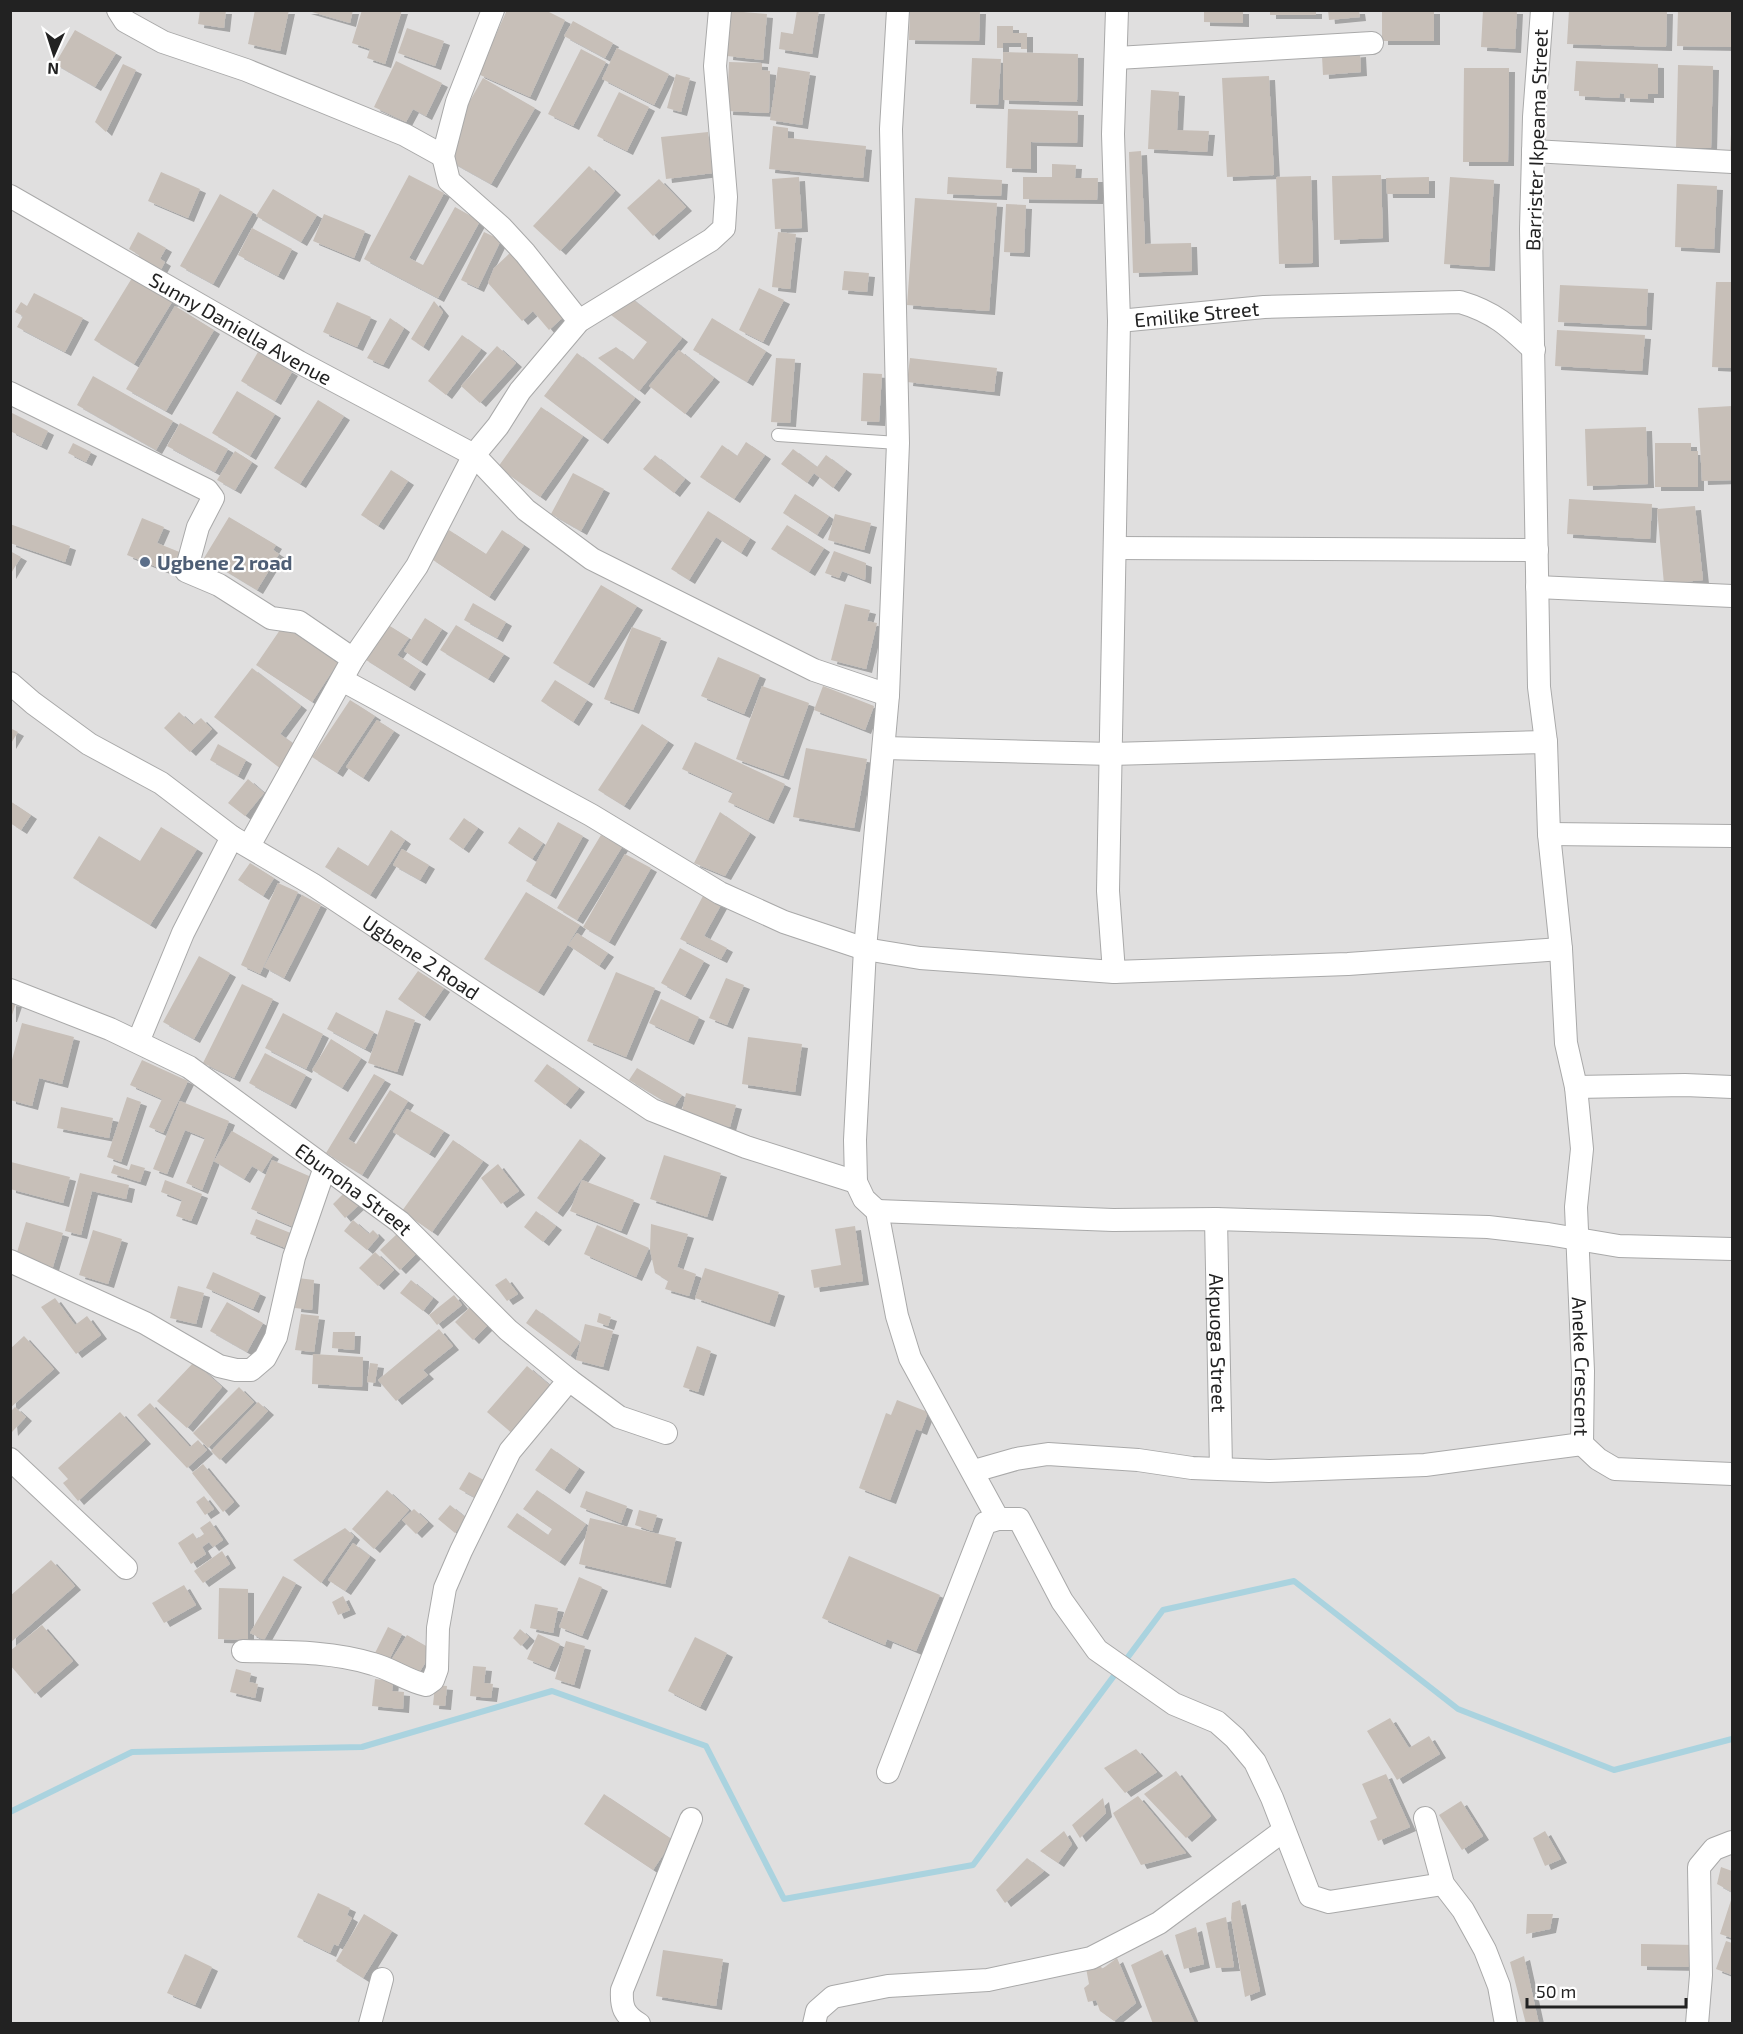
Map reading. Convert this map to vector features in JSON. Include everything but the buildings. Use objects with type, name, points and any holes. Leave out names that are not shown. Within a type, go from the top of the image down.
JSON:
[{"type":"street","points":[[118,10],[125,21],[162,42],[246,70],[405,135],[443,156]]},
{"type":"street","points":[[493,10],[457,102],[443,156],[449,181],[525,253],[579,321]]},
{"type":"street","points":[[138,1042],[183,933],[353,659],[417,566],[474,455],[498,426],[527,381],[579,321],[711,240],[724,228],[726,197],[716,66],[720,10]]},
{"type":"street","points":[[898,10],[891,129],[898,443],[888,695],[865,949],[855,1140],[856,1182],[864,1199],[877,1211],[897,1316],[910,1358],[999,1519]]},
{"type":"street","name":"Emilike Street","points":[[1117,10],[1113,194],[1119,321],[1264,307],[1460,302],[1486,310],[1507,324],[1534,350]]},
{"type":"street","name":"Barrister Ikpeama Street","points":[[1534,350],[1531,270],[1533,151],[1542,10]]},
{"type":"street","points":[[1116,58],[1372,43]]},
{"type":"street","points":[[1533,151],[1732,162]]},
{"type":"street","name":"Sunny Daniella Avenue","points":[[10,196],[299,362],[474,455],[526,510],[592,560],[814,670],[888,695]]},
{"type":"street","points":[[1114,972],[1108,891],[1119,321]]},
{"type":"street","points":[[1116,548],[1537,550],[1534,350]]},
{"type":"street","points":[[10,393],[207,490],[213,498],[198,527],[186,571],[219,585],[271,618],[299,622],[353,659]]},
{"type":"street","name":"Aneke Crescent","points":[[1537,550],[1539,687],[1546,742],[1548,834],[1561,949],[1566,1043],[1576,1087],[1582,1149],[1576,1207],[1584,1396],[1582,1444],[1598,1459],[1615,1469],[1655,1473],[1732,1474]]},
{"type":"street","points":[[1536,587],[1732,596]]},
{"type":"street","points":[[342,680],[591,815],[720,893],[784,922],[865,949],[920,958],[1114,972],[1348,964],[1561,949]]},
{"type":"street","name":"Ugbene 2 Road","points":[[10,684],[89,744],[161,783],[241,842],[312,884],[652,1110],[746,1147],[856,1182]]},
{"type":"street","points":[[884,748],[1111,754],[1546,742]]},
{"type":"street","points":[[1548,834],[1732,836]]},
{"type":"street","name":"Ebunoha Street","points":[[10,990],[138,1042],[189,1067],[400,1222],[508,1330],[569,1380],[619,1418],[666,1433]]},
{"type":"street","points":[[1576,1087],[1732,1087]]},
{"type":"street","points":[[10,1261],[145,1323],[219,1366],[236,1370],[251,1370],[265,1358],[276,1337],[294,1257],[325,1167]]},
{"type":"street","points":[[877,1211],[1113,1220],[1216,1219],[1488,1227],[1619,1246],[1732,1249]]},
{"type":"street","name":"Akpuoga Street","points":[[1216,1219],[1221,1468]]},
{"type":"street","points":[[243,1651],[338,1657],[375,1664],[417,1683],[426,1685],[433,1680],[437,1669],[438,1628],[445,1588],[461,1551],[510,1451],[569,1380]]},
{"type":"street","points":[[974,1471],[1048,1454],[1138,1460],[1192,1468],[1269,1471],[1425,1465],[1582,1444]]},
{"type":"street","points":[[10,1459],[126,1568]]},
{"type":"street","points":[[888,1772],[985,1523],[999,1519],[1019,1519],[1062,1601],[1097,1650],[1139,1682],[1174,1704],[1217,1722],[1235,1738],[1255,1762],[1272,1798],[1310,1896],[1318,1901],[1329,1902],[1443,1884]]},
{"type":"street","points":[[1425,1818],[1443,1884],[1463,1910],[1485,1950],[1499,1986],[1506,2024]]},
{"type":"street","points":[[639,2024],[628,2017],[621,2005],[622,1990],[691,1819]]},
{"type":"street","points":[[813,2024],[817,2011],[833,1996],[888,1986],[988,1980],[1091,1958],[1159,1923],[1283,1831]]},
{"type":"street","points":[[1697,2024],[1701,1975],[1699,1867],[1714,1849],[1732,1842]]},
{"type":"street","points":[[370,2024],[382,1978]]},
{"type":"lane","points":[[778,435],[898,443]]},
{"type":"shaded area","points":[[11,11],[1732,11],[1732,2023],[11,2023]]},
{"type":"waterway","points":[[10,1812],[132,1752],[362,1747],[552,1691],[706,1746],[784,1899],[973,1865],[1163,1610],[1294,1581],[1458,1709],[1614,1770],[1732,1739]]},
{"type":"place","name":"Ugbene 2 road","points":[[145,562]]}]
